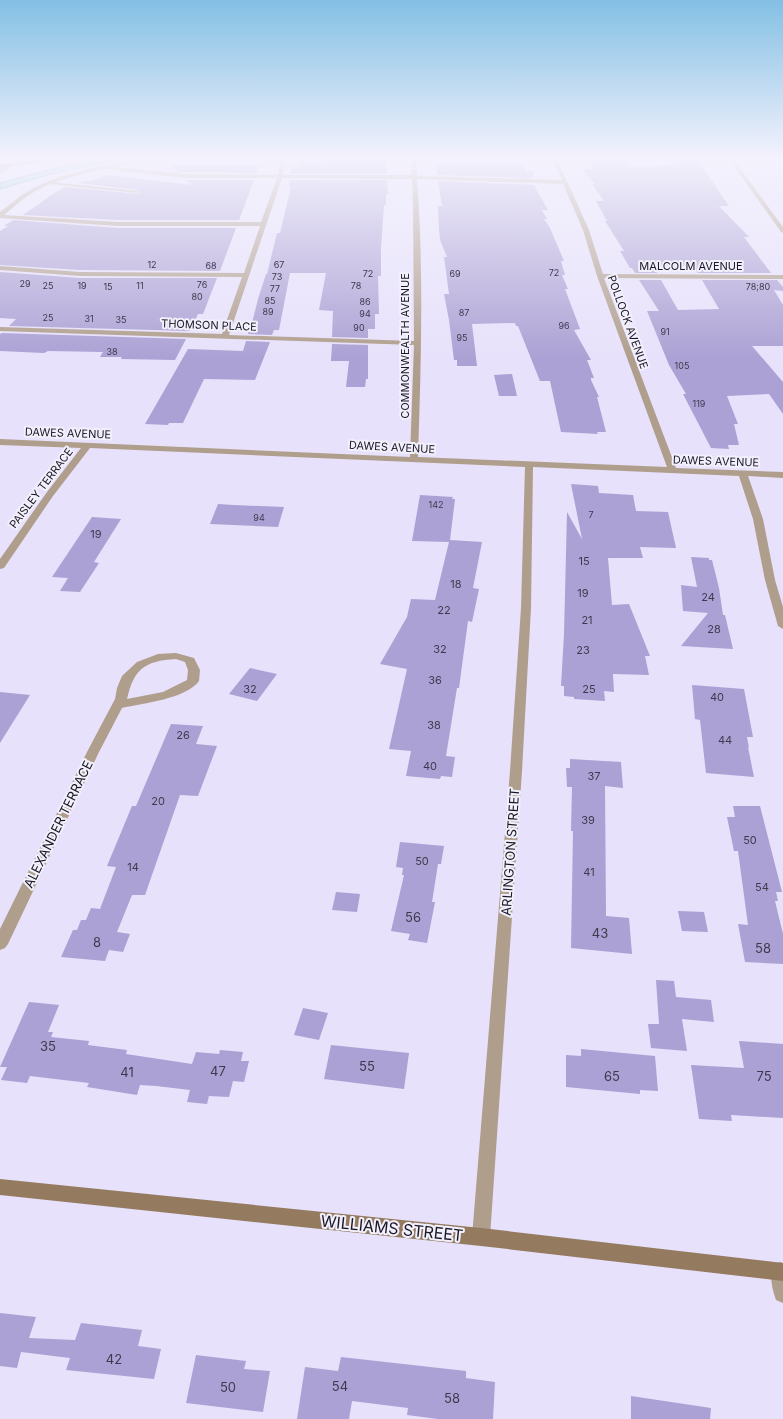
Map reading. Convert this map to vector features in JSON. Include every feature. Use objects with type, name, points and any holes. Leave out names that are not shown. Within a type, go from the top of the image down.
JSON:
[{"type":"street","points":[[225,337],[247,276],[262,225]]},
{"type":"street","name":"COMMONWEALTH AVENUE","points":[[414,460],[418,343],[416,225]]},
{"type":"street","name":"POLLOCK AVENUE","points":[[584,225],[600,276],[673,471]]},
{"type":"street","points":[[0,268],[80,274],[247,276]]},
{"type":"street","name":"MALCOLM AVENUE","points":[[600,276],[783,277]]},
{"type":"street","name":"THOMSON PLACE","points":[[0,329],[418,343]]},
{"type":"street","name":"DAWES AVENUE","points":[[0,442],[529,466],[783,475]]},
{"type":"street","name":"PAISLEY TERRACE","points":[[0,566],[50,494],[88,445]]},
{"type":"street","name":"ARLINGTON STREET","points":[[481,1238],[525,632],[529,466]]},
{"type":"street","points":[[743,474],[758,518],[770,580],[783,626]]},
{"type":"street","name":"ALEXANDER TERRACE","points":[[0,944],[90,759],[118,705],[128,676],[141,664],[158,657],[176,656],[190,660],[194,670],[193,681],[184,688],[170,693],[118,705]]},
{"type":"street","name":"WILLIAMS STREET","points":[[0,1187],[481,1238],[781,1272]]},
{"type":"street","points":[[781,1272],[783,1294]]},
{"type":"building","points":[[82,225],[118,228],[236,228],[220,271],[80,270],[0,265],[0,231],[8,226],[4,226]]},
{"type":"building","points":[[282,225],[383,225],[381,276],[378,276],[379,314],[375,314],[375,329],[368,329],[368,338],[332,337],[333,311],[319,310],[326,273],[290,273],[279,330],[274,330],[272,335],[248,334],[250,323],[252,323],[258,299],[267,274],[277,233],[280,233]]},
{"type":"building","points":[[439,225],[548,225],[564,261],[561,261],[565,275],[562,275],[568,289],[565,289],[580,329],[574,330],[591,360],[587,360],[594,378],[591,378],[591,380],[599,397],[597,397],[606,432],[597,432],[598,434],[561,432],[550,381],[540,381],[518,326],[516,326],[515,323],[472,324],[477,366],[457,366],[457,360],[454,360],[444,294],[449,294],[444,257],[447,257],[440,240]]},
{"type":"building","points":[[608,225],[738,225],[749,237],[744,237],[771,273],[698,273],[693,266],[654,266],[657,273],[635,273],[632,268],[630,268],[620,251],[624,251]]},
{"type":"building","points":[[0,272],[80,278],[217,278],[203,314],[198,314],[190,331],[9,326],[16,319],[0,318]]},
{"type":"building","points":[[639,280],[661,280],[678,310],[719,309],[702,280],[777,280],[783,287],[783,291],[774,290],[783,305],[783,346],[752,346],[783,382],[783,414],[769,394],[727,396],[738,424],[734,424],[739,445],[728,445],[729,449],[711,448],[683,394],[686,394],[669,365],[647,311],[659,311]]},
{"type":"building","points":[[0,334],[186,339],[175,360],[121,359],[122,357],[100,357],[103,352],[48,351],[44,353],[0,351]]},
{"type":"building","points":[[246,341],[270,342],[255,380],[204,379],[183,423],[169,423],[168,425],[145,424],[188,349],[243,351]]},
{"type":"building","points":[[332,344],[368,345],[368,379],[366,379],[365,387],[346,387],[349,361],[331,361]]},
{"type":"building","points":[[512,374],[517,396],[499,396],[494,375]]},
{"type":"building","points":[[571,484],[598,486],[599,493],[633,495],[636,511],[668,512],[676,548],[640,547],[643,558],[608,558],[612,605],[629,604],[650,656],[645,656],[649,675],[613,674],[614,692],[604,691],[605,701],[574,699],[574,697],[564,696],[564,686],[561,686],[564,634],[567,512],[582,539]]},
{"type":"building","points":[[420,495],[453,497],[452,499],[455,499],[450,540],[482,542],[473,588],[479,589],[472,622],[468,621],[459,688],[457,688],[446,756],[455,757],[452,777],[441,776],[440,779],[406,776],[411,751],[389,749],[407,669],[380,664],[407,617],[411,599],[435,600],[449,542],[412,541]]},
{"type":"building","points":[[218,504],[284,507],[278,527],[210,524]]},
{"type":"building","points":[[92,517],[121,519],[94,562],[99,563],[80,592],[60,591],[68,578],[52,577]]},
{"type":"building","points":[[691,557],[709,558],[709,560],[712,560],[719,588],[723,615],[725,615],[733,649],[681,646],[708,613],[683,611],[681,585],[697,587]]},
{"type":"building","points":[[250,668],[277,674],[257,701],[229,694]]},
{"type":"building","points":[[692,685],[744,689],[753,737],[747,737],[754,777],[706,773],[700,720],[695,719]]},
{"type":"building","points":[[0,692],[30,695],[0,743]]},
{"type":"building","points":[[171,724],[203,726],[196,744],[217,746],[198,796],[180,795],[145,895],[132,895],[117,932],[130,934],[123,952],[109,950],[105,961],[61,957],[73,930],[77,930],[81,920],[86,920],[91,908],[100,909],[116,867],[107,866],[132,806],[136,806]]},
{"type":"building","points":[[570,759],[621,762],[623,788],[605,786],[606,916],[629,918],[632,954],[571,948],[573,831],[571,831],[572,787],[567,787],[566,768],[570,768]]},
{"type":"building","points":[[733,806],[760,806],[782,892],[776,892],[778,901],[775,901],[783,934],[783,964],[745,962],[738,924],[748,925],[738,851],[734,851],[727,817],[735,817]]},
{"type":"building","points":[[400,842],[444,846],[441,864],[438,864],[432,902],[435,902],[427,943],[408,940],[410,934],[391,931],[404,875],[402,875],[403,868],[396,867]]},
{"type":"building","points":[[336,892],[360,894],[357,912],[332,910]]},
{"type":"building","points":[[678,911],[704,912],[708,932],[682,931]]},
{"type":"building","points":[[656,980],[674,981],[676,997],[711,1000],[714,1022],[682,1019],[687,1051],[651,1048],[648,1024],[659,1024]]},
{"type":"building","points":[[29,1002],[59,1005],[48,1032],[53,1032],[51,1037],[89,1041],[88,1045],[127,1050],[126,1054],[192,1064],[196,1052],[219,1054],[220,1050],[243,1052],[241,1061],[249,1061],[244,1082],[233,1081],[229,1097],[209,1096],[207,1104],[187,1102],[190,1090],[156,1086],[140,1085],[137,1095],[87,1087],[89,1083],[30,1076],[27,1083],[1,1080],[7,1067],[0,1067]]},
{"type":"building","points":[[303,1008],[328,1013],[319,1040],[294,1035]]},
{"type":"building","points":[[739,1041],[783,1044],[783,1118],[731,1115],[732,1121],[699,1119],[691,1065],[744,1068]]},
{"type":"building","points":[[331,1045],[409,1053],[404,1089],[324,1079]]},
{"type":"building","points":[[581,1049],[655,1056],[658,1091],[640,1090],[640,1094],[566,1087],[566,1055],[581,1056]]},
{"type":"building","points":[[0,1313],[36,1317],[29,1338],[75,1340],[81,1323],[142,1330],[138,1346],[161,1349],[154,1379],[66,1370],[70,1358],[21,1352],[17,1368],[0,1366]]},
{"type":"building","points":[[196,1355],[246,1361],[244,1369],[270,1371],[263,1412],[186,1403]]},
{"type":"building","points":[[341,1357],[466,1371],[466,1378],[495,1382],[493,1419],[438,1419],[407,1415],[408,1408],[352,1401],[349,1419],[297,1419],[305,1367],[338,1371]]},
{"type":"building","points":[[631,1396],[711,1408],[710,1419],[631,1419]]}]
